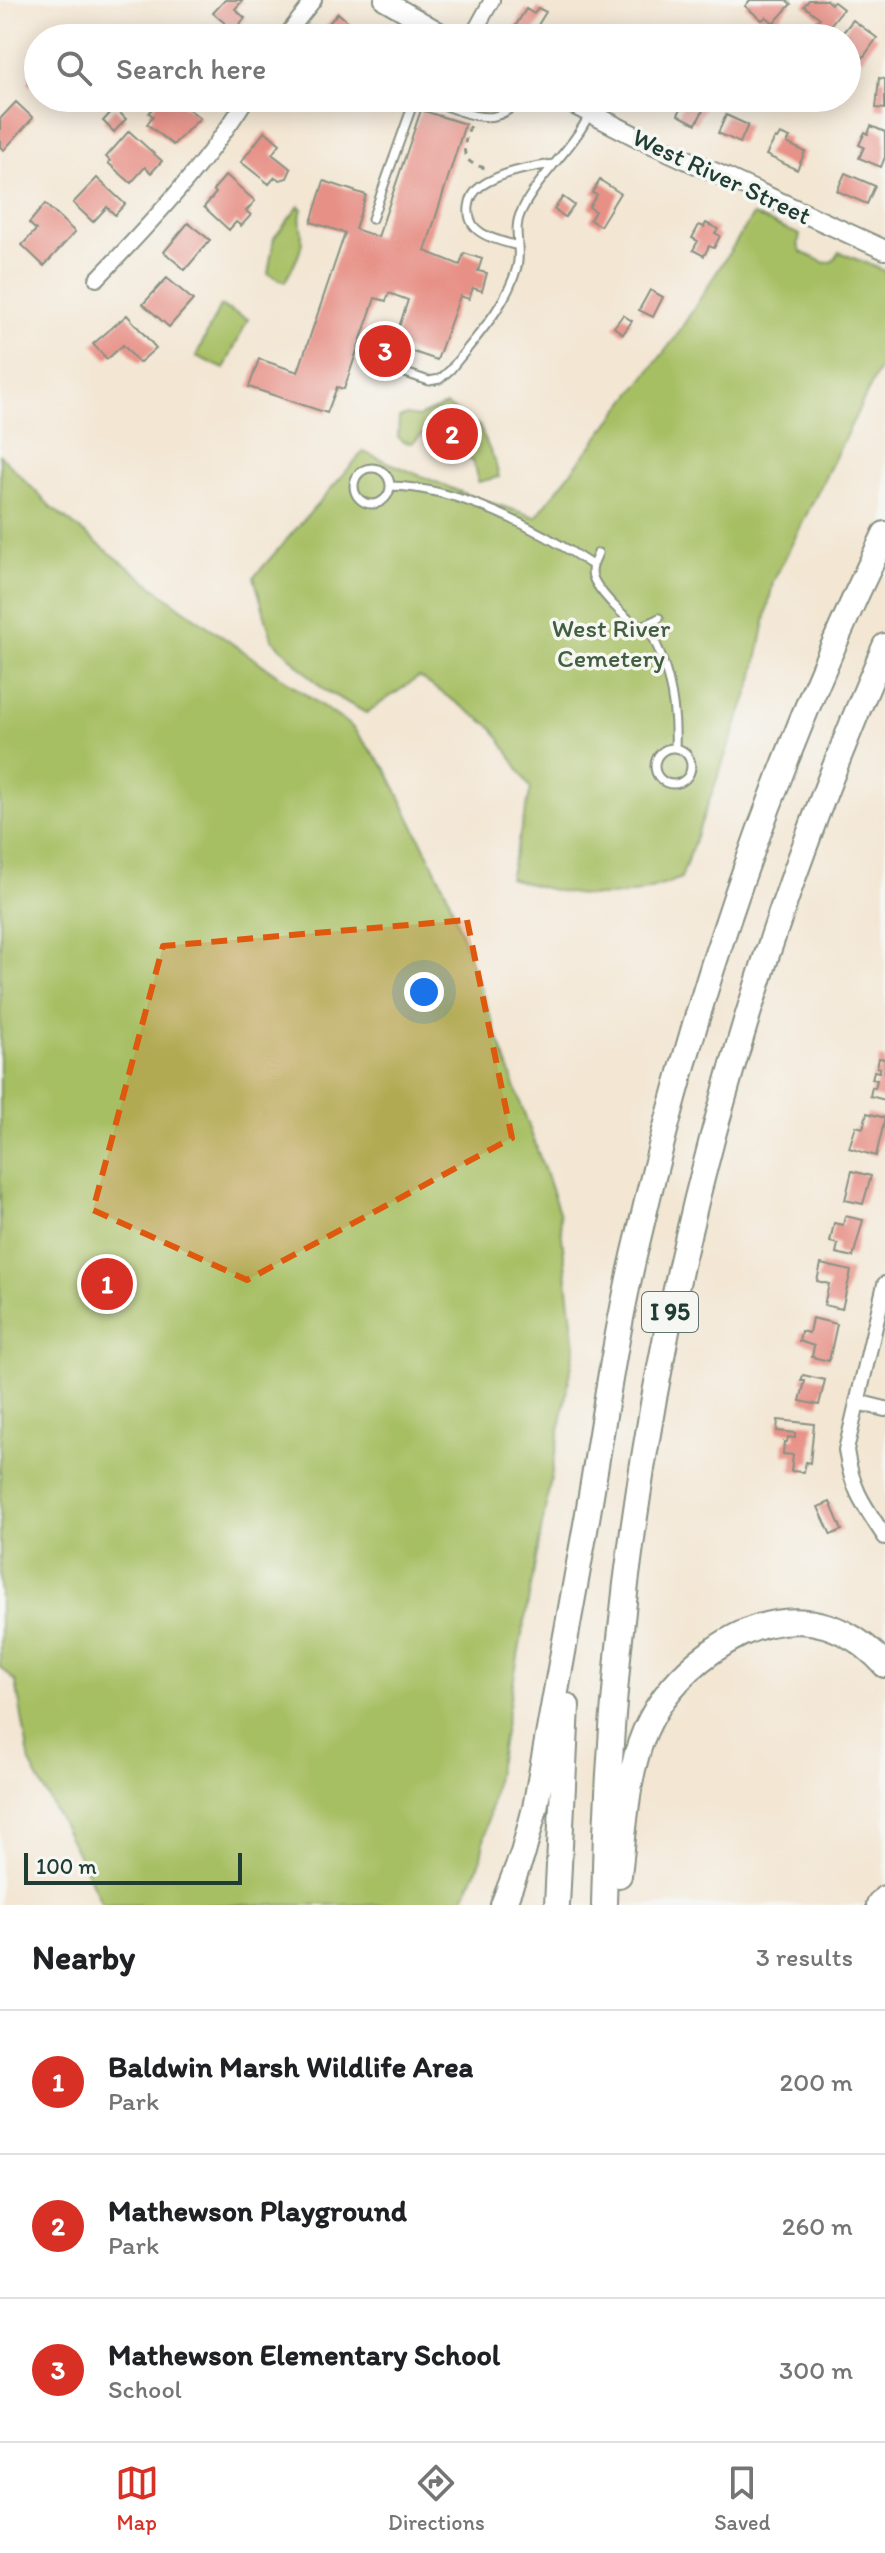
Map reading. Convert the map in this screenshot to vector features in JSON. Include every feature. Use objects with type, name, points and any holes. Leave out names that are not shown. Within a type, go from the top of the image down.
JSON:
[{"type":"highway","name":"I 95","points":[[557,1905],[569,1674],[587,1517],[625,1297],[658,1156],[693,1029],[733,903],[778,779],[828,658],[885,534]]},
{"type":"highway","name":"I 95","points":[[604,1905],[612,1733],[625,1586],[651,1412],[677,1280],[722,1098],[766,956],[825,791],[885,646]]},
{"type":"highway","points":[[503,1905],[516,1876],[530,1829],[587,1517]]},
{"type":"highway","points":[[616,1905],[631,1783],[639,1748],[660,1704],[691,1668],[716,1648],[744,1632],[789,1620],[836,1629],[865,1647],[885,1665]]},
{"type":"highway","points":[[879,1905],[885,1898]]},
{"type":"street","points":[[295,24],[314,0]]},
{"type":"street","points":[[384,0],[425,24]]},
{"type":"street","points":[[479,24],[492,0]]},
{"type":"street","points":[[97,279],[195,169],[238,112]]},
{"type":"street","name":"West River Street","points":[[590,113],[804,215],[885,248]]},
{"type":"street","points":[[885,1284],[846,1450],[850,1477],[885,1537]]},
{"type":"street","points":[[857,1402],[885,1409]]},
{"type":"lane","points":[[372,219],[410,112]]},
{"type":"lane","points":[[465,112],[484,118],[505,112]]},
{"type":"lane","points":[[376,363],[429,381],[444,376],[511,287],[518,262],[516,229],[520,212],[578,135],[590,113]]},
{"type":"lane","points":[[518,246],[490,238],[473,225],[469,213],[471,197],[483,184],[527,167],[554,164]]},
{"type":"lane","points":[[371,467],[387,475],[390,486],[386,497],[376,503],[364,502],[354,488],[356,477],[371,467]]},
{"type":"lane","points":[[390,486],[427,488],[476,504],[569,550],[592,565]]},
{"type":"lane","points":[[598,553],[592,565],[592,576],[598,587],[629,620],[638,625],[647,625],[659,618]]},
{"type":"lane","points":[[647,625],[671,683],[675,706],[675,748]]},
{"type":"lane","points":[[675,748],[686,753],[690,770],[685,779],[674,784],[668,783],[656,772],[656,760],[663,750],[675,748]]},
{"type":"path","points":[[471,123],[463,145],[465,154],[474,165],[486,168]]},
{"type":"highlighted area","points":[[467,920],[512,1138],[247,1280],[93,1210],[163,946]]},
{"type":"green space","points":[[299,206],[302,209],[301,248],[285,282],[268,274],[274,238]]},
{"type":"green space","name":"West River Cemetery","points":[[753,215],[800,235],[798,244],[801,252],[825,263],[833,261],[839,252],[885,271],[885,357],[773,582],[753,680],[681,878],[636,893],[595,896],[509,878],[531,789],[493,728],[419,677],[366,713],[324,690],[272,639],[254,577],[363,452],[470,496],[536,517],[675,338]]},
{"type":"green space","points":[[220,306],[248,319],[224,369],[196,356]]},
{"type":"green space","points":[[446,405],[479,426],[499,477],[478,482],[473,461],[460,456],[453,459],[438,451],[423,434],[412,443],[398,437],[399,418],[406,415],[418,417]]},
{"type":"green space","points":[[0,455],[52,508],[180,607],[352,727],[386,769],[447,893],[559,1212],[575,1347],[480,1863],[460,1905],[102,1905],[30,1763],[16,1682],[0,1667]]},
{"type":"building","points":[[225,0],[243,0],[235,9],[245,18],[240,24],[226,24],[213,13]]},
{"type":"building","points":[[750,0],[786,0],[791,4],[774,23],[766,17],[762,20],[745,6]]},
{"type":"building","points":[[809,0],[826,0],[843,9],[831,24],[821,24],[817,21],[820,18],[804,6]]},
{"type":"building","points":[[538,8],[546,12],[539,24],[517,24],[526,9],[534,14]]},
{"type":"building","points":[[338,13],[351,24],[328,24]]},
{"type":"building","points":[[861,26],[877,38],[861,58]]},
{"type":"building","points":[[879,78],[885,79],[885,109],[876,108]]},
{"type":"building","points":[[16,102],[33,118],[4,150],[0,147],[0,119]]},
{"type":"building","points":[[111,112],[119,112],[126,119],[114,132],[103,121]]},
{"type":"building","points":[[192,112],[200,118],[173,145],[147,124],[153,116],[149,113]]},
{"type":"building","points":[[420,112],[465,124],[425,251],[460,265],[464,253],[482,259],[478,271],[487,273],[482,291],[473,288],[469,299],[460,296],[437,360],[393,345],[408,300],[389,293],[386,301],[375,298],[344,389],[337,387],[327,413],[249,387],[259,359],[298,372],[345,233],[311,222],[324,181],[366,195],[355,229],[378,237]]},
{"type":"building","points":[[679,112],[702,112],[696,124],[678,115]]},
{"type":"building","points":[[726,115],[748,125],[740,143],[718,133]]},
{"type":"building","points":[[871,126],[885,132],[885,157],[881,167],[859,158],[864,147],[859,145]]},
{"type":"building","points":[[129,131],[162,161],[151,173],[145,167],[131,183],[108,163],[110,161],[106,157]]},
{"type":"building","points":[[265,131],[280,144],[272,154],[291,169],[287,178],[280,180],[275,177],[269,184],[241,162]]},
{"type":"building","points":[[780,134],[790,138],[787,143],[805,152],[797,170],[766,155]]},
{"type":"building","points":[[845,173],[875,186],[867,204],[837,191]]},
{"type":"building","points":[[226,175],[255,201],[246,211],[251,215],[241,226],[236,222],[229,230],[204,207]]},
{"type":"building","points":[[97,178],[125,204],[115,215],[107,207],[93,222],[73,203]]},
{"type":"building","points":[[600,180],[620,193],[600,226],[590,220],[595,211],[589,207],[597,195],[592,193]]},
{"type":"building","points":[[563,197],[574,205],[565,217],[554,209]]},
{"type":"building","points":[[45,204],[75,232],[44,266],[22,245],[36,230],[29,223]]},
{"type":"building","points":[[188,223],[210,240],[185,270],[164,252]]},
{"type":"building","points":[[706,223],[718,229],[715,233],[720,236],[714,248],[709,246],[704,256],[693,250],[698,241],[692,238],[699,225],[704,227]]},
{"type":"building","points":[[167,278],[193,300],[169,327],[143,304]]},
{"type":"building","points":[[650,290],[663,297],[653,317],[639,310]]},
{"type":"building","points":[[127,315],[156,348],[139,363],[123,345],[107,359],[93,344]]},
{"type":"building","points":[[623,315],[632,321],[623,334],[614,327]]},
{"type":"building","points":[[879,1058],[885,1059],[885,1100],[870,1096],[877,1080],[872,1079],[874,1071],[879,1072],[880,1068],[877,1067]]},
{"type":"building","points":[[867,1113],[885,1118],[876,1156],[849,1148],[856,1126],[863,1128]]},
{"type":"building","points":[[852,1171],[871,1176],[863,1204],[845,1200]]},
{"type":"building","points":[[845,1216],[863,1220],[853,1257],[836,1253],[838,1244],[830,1242],[834,1223],[843,1225]]},
{"type":"building","points":[[821,1264],[851,1271],[842,1309],[824,1305],[829,1284],[817,1281]]},
{"type":"building","points":[[812,1318],[837,1324],[829,1361],[812,1357],[814,1346],[799,1341],[801,1331],[809,1333]]},
{"type":"building","points":[[803,1375],[825,1380],[819,1405],[800,1401],[805,1381],[801,1381]]},
{"type":"building","points":[[778,1420],[814,1424],[810,1463],[806,1462],[804,1472],[791,1471],[793,1455],[783,1454],[784,1442],[788,1437],[795,1438],[795,1433],[777,1431]]},
{"type":"building","points":[[830,1502],[842,1530],[831,1535],[818,1507]]},
{"type":"place","name":"Mathewson Elementary School","points":[[385,351]]},
{"type":"place","name":"Mathewson Playground","points":[[452,434]]},
{"type":"place","name":"Baldwin Marsh Wildlife Area","points":[[107,1284]]}]
